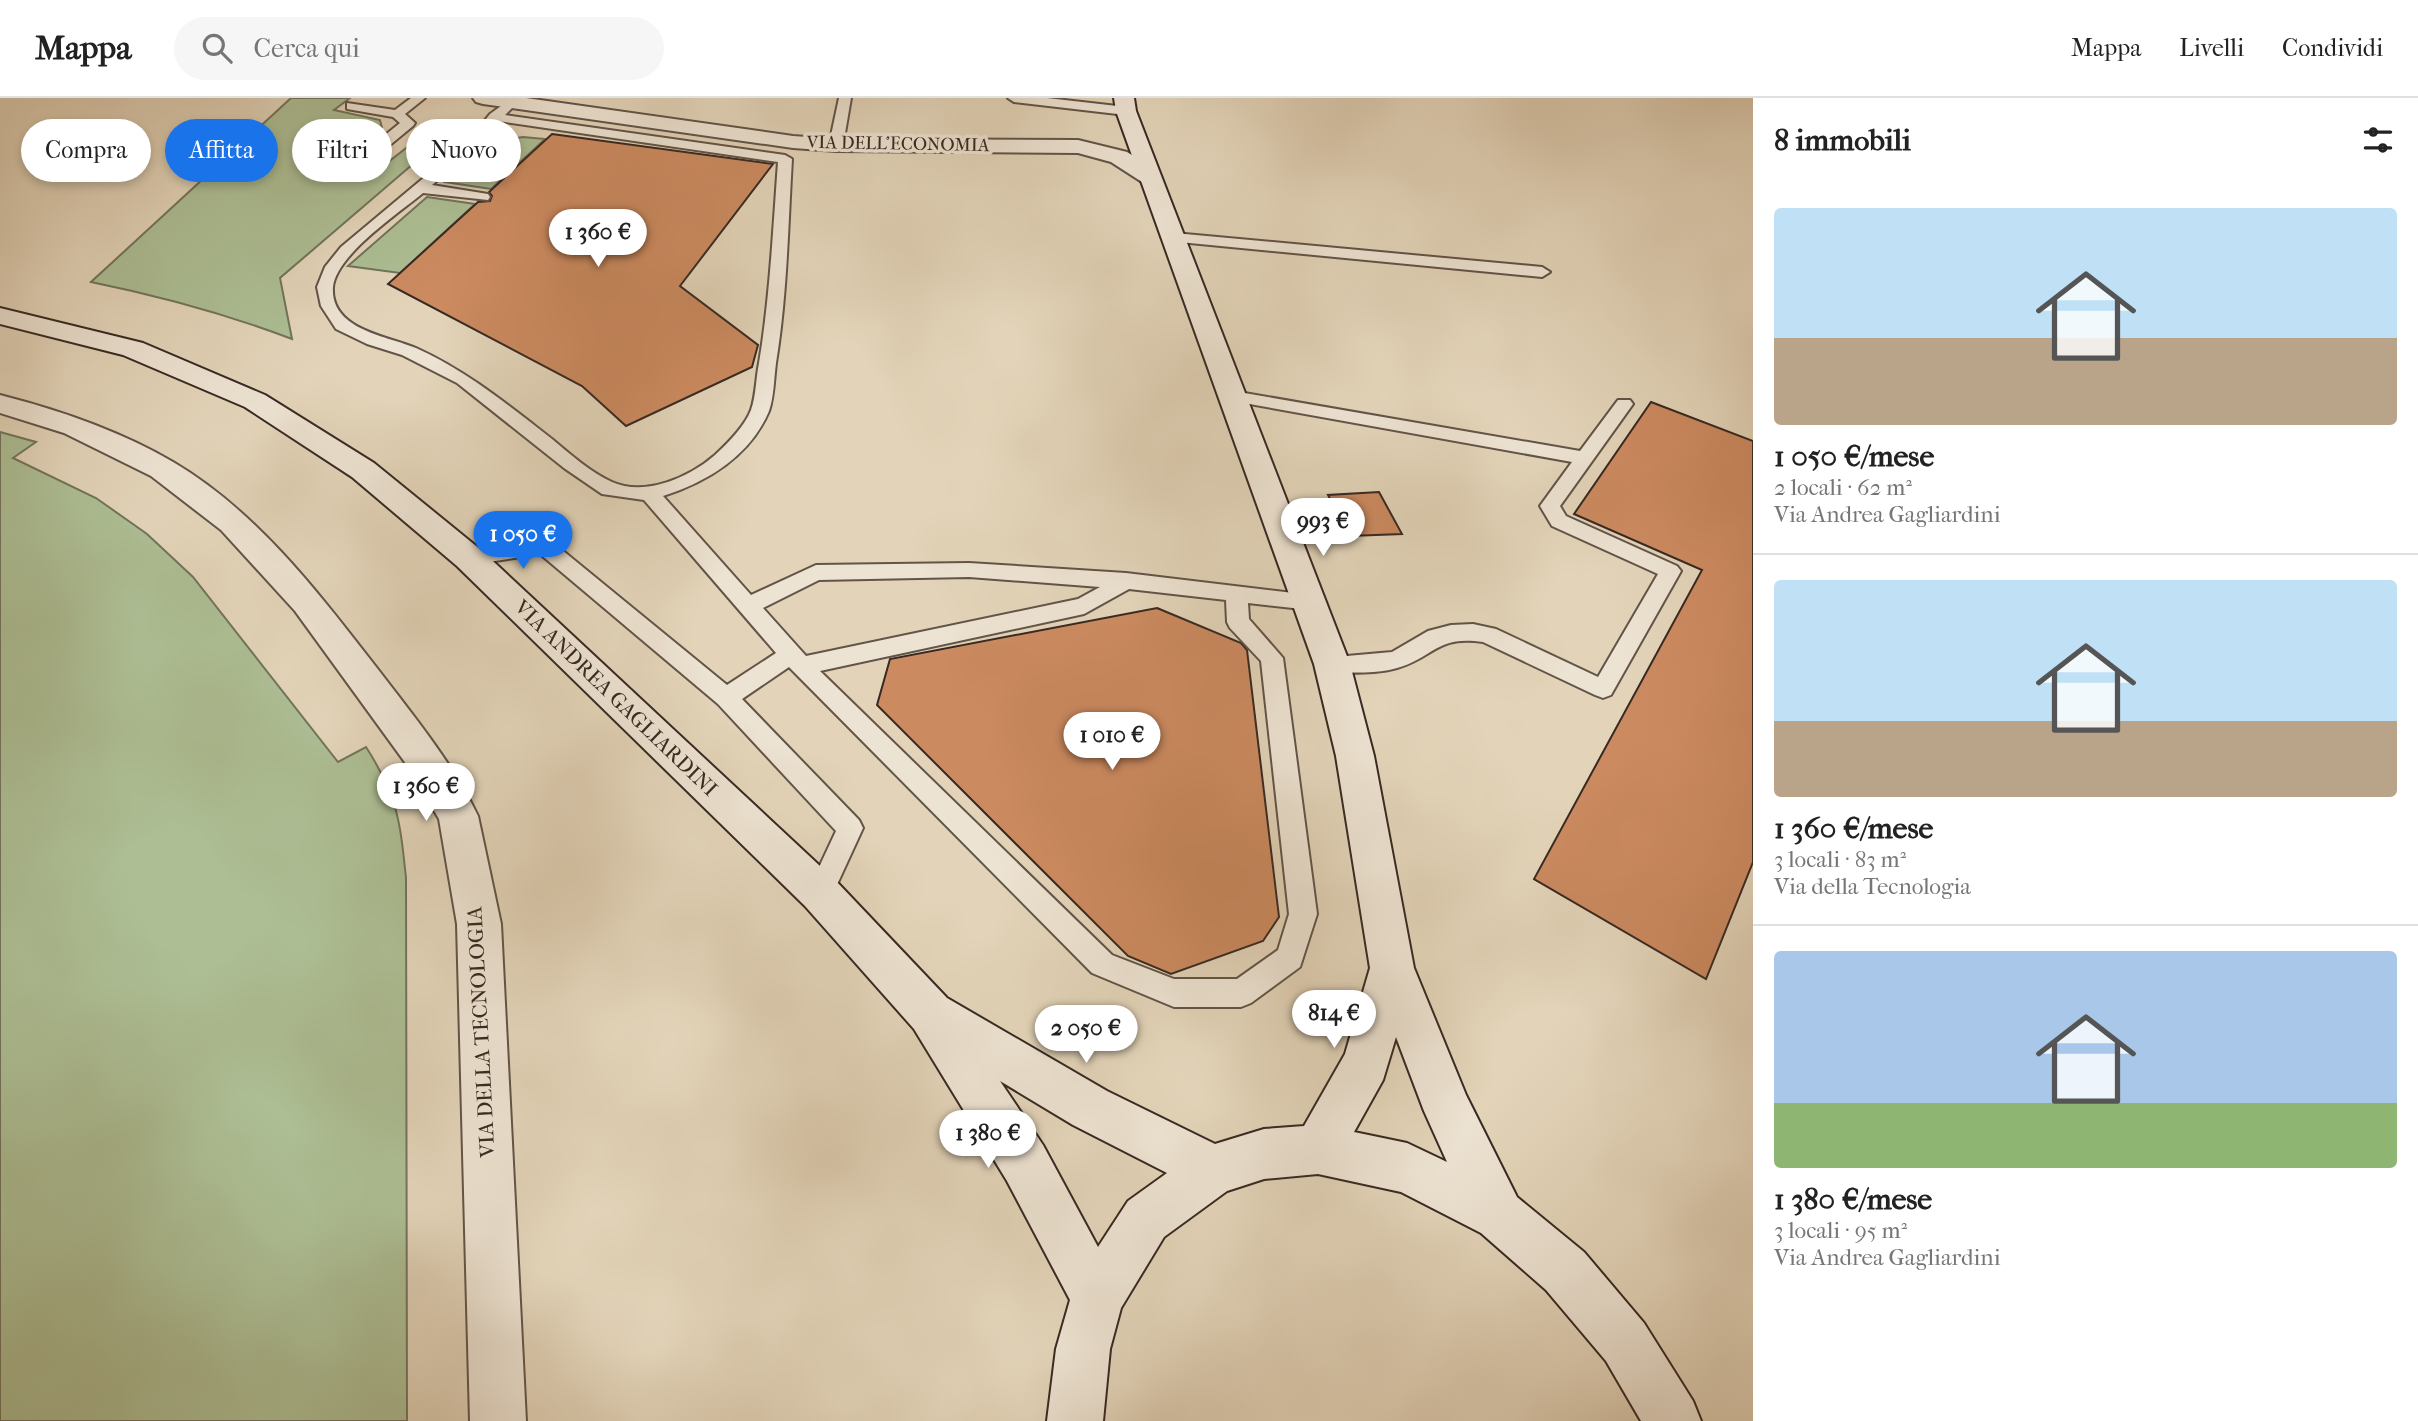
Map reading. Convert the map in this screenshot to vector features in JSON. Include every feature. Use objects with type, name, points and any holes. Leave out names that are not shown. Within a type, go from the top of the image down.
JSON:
[{"type":"main road","name":"VIA DELL'ECONOMIA","points":[[483,98],[789,150],[836,145],[1095,144]]},
{"type":"main road","points":[[1125,105],[1332,664],[1355,756],[1392,968],[1448,1111],[1499,1215]]},
{"type":"main road","points":[[1095,144],[1112,131],[1125,105]]},
{"type":"main road","points":[[1095,144],[1130,143],[1135,135]]},
{"type":"main road","points":[[1095,144],[1126,158],[1150,177]]},
{"type":"main road","name":"VIA ANDREA GAGLIARDINI","points":[[0,316],[133,349],[255,401],[363,470],[468,558],[820,893],[930,1013]]},
{"type":"main road","name":"VIA DELLA TECNOLOGIA","points":[[0,404],[74,427],[162,469],[232,522],[307,602],[418,750],[458,816],[479,924],[498,1421]]},
{"type":"main road","points":[[1318,1149],[1366,1063],[1392,968]]},
{"type":"main road","points":[[930,1013],[1090,1108],[1213,1170]]},
{"type":"main road","points":[[930,1013],[1025,1163],[1097,1298]]},
{"type":"main road","points":[[1075,1421],[1083,1349],[1097,1298],[1146,1219],[1213,1170],[1264,1154],[1318,1149],[1407,1168],[1499,1215],[1565,1271],[1625,1342],[1673,1421]]},
{"type":"lane","points":[[397,114],[419,98]]},
{"type":"lane","points":[[836,145],[845,98]]},
{"type":"lane","points":[[1014,98],[1125,105]]},
{"type":"lane","points":[[495,117],[789,150],[773,331],[760,410],[743,437],[720,461],[686,482],[650,494],[609,489],[571,464],[463,379],[408,351],[373,340],[342,325],[329,306],[325,287],[333,267],[346,250],[474,143],[495,117],[512,102]]},
{"type":"lane","points":[[352,106],[397,114],[408,123],[392,136]]},
{"type":"lane","points":[[420,188],[483,197]]},
{"type":"lane","points":[[1174,238],[1542,272]]},
{"type":"lane","points":[[1233,396],[1584,458]]},
{"type":"lane","points":[[1332,664],[1391,661],[1412,654],[1429,640],[1470,631],[1488,635],[1603,689],[1671,571],[1559,521],[1549,506],[1624,404]]},
{"type":"lane","points":[[650,494],[796,660],[1102,964],[1174,993],[1241,993],[1290,958],[1303,914],[1272,659],[1238,622],[1236,593]]},
{"type":"lane","points":[[468,558],[544,547],[726,698],[850,828],[820,893]]},
{"type":"lane","points":[[748,606],[816,573],[969,570],[1125,581],[1311,602]]},
{"type":"lane","points":[[726,698],[796,660],[1084,606],[1125,581]]},
{"type":"green space","points":[[291,98],[350,98],[334,110],[375,119],[292,119],[292,182],[392,182],[280,278],[292,339],[193,306],[91,282],[200,182],[278,182],[278,119],[268,119]]},
{"type":"green space","points":[[523,137],[545,139],[521,161]]},
{"type":"green space","points":[[406,148],[406,170],[392,182],[392,159]]},
{"type":"green space","points":[[445,182],[499,182],[491,189]]},
{"type":"green space","points":[[427,197],[475,204],[400,273],[348,266]]},
{"type":"green space","points":[[0,432],[36,442],[13,458],[96,498],[147,534],[193,577],[338,762],[366,747],[391,795],[402,841],[406,878],[407,1421],[0,1421]]},
{"type":"building","points":[[552,134],[773,164],[680,286],[758,345],[752,367],[626,426],[582,386],[388,284],[478,202],[490,201],[492,196],[489,192],[500,182],[521,182],[521,163]]},
{"type":"building","points":[[1651,402],[1753,441],[1753,862],[1706,979],[1534,879],[1702,570],[1574,514]]},
{"type":"building","points":[[1379,492],[1402,534],[1349,536],[1328,495]]},
{"type":"building","points":[[1157,608],[1241,643],[1247,650],[1279,917],[1263,941],[1171,974],[1128,956],[877,705],[890,659]]}]
